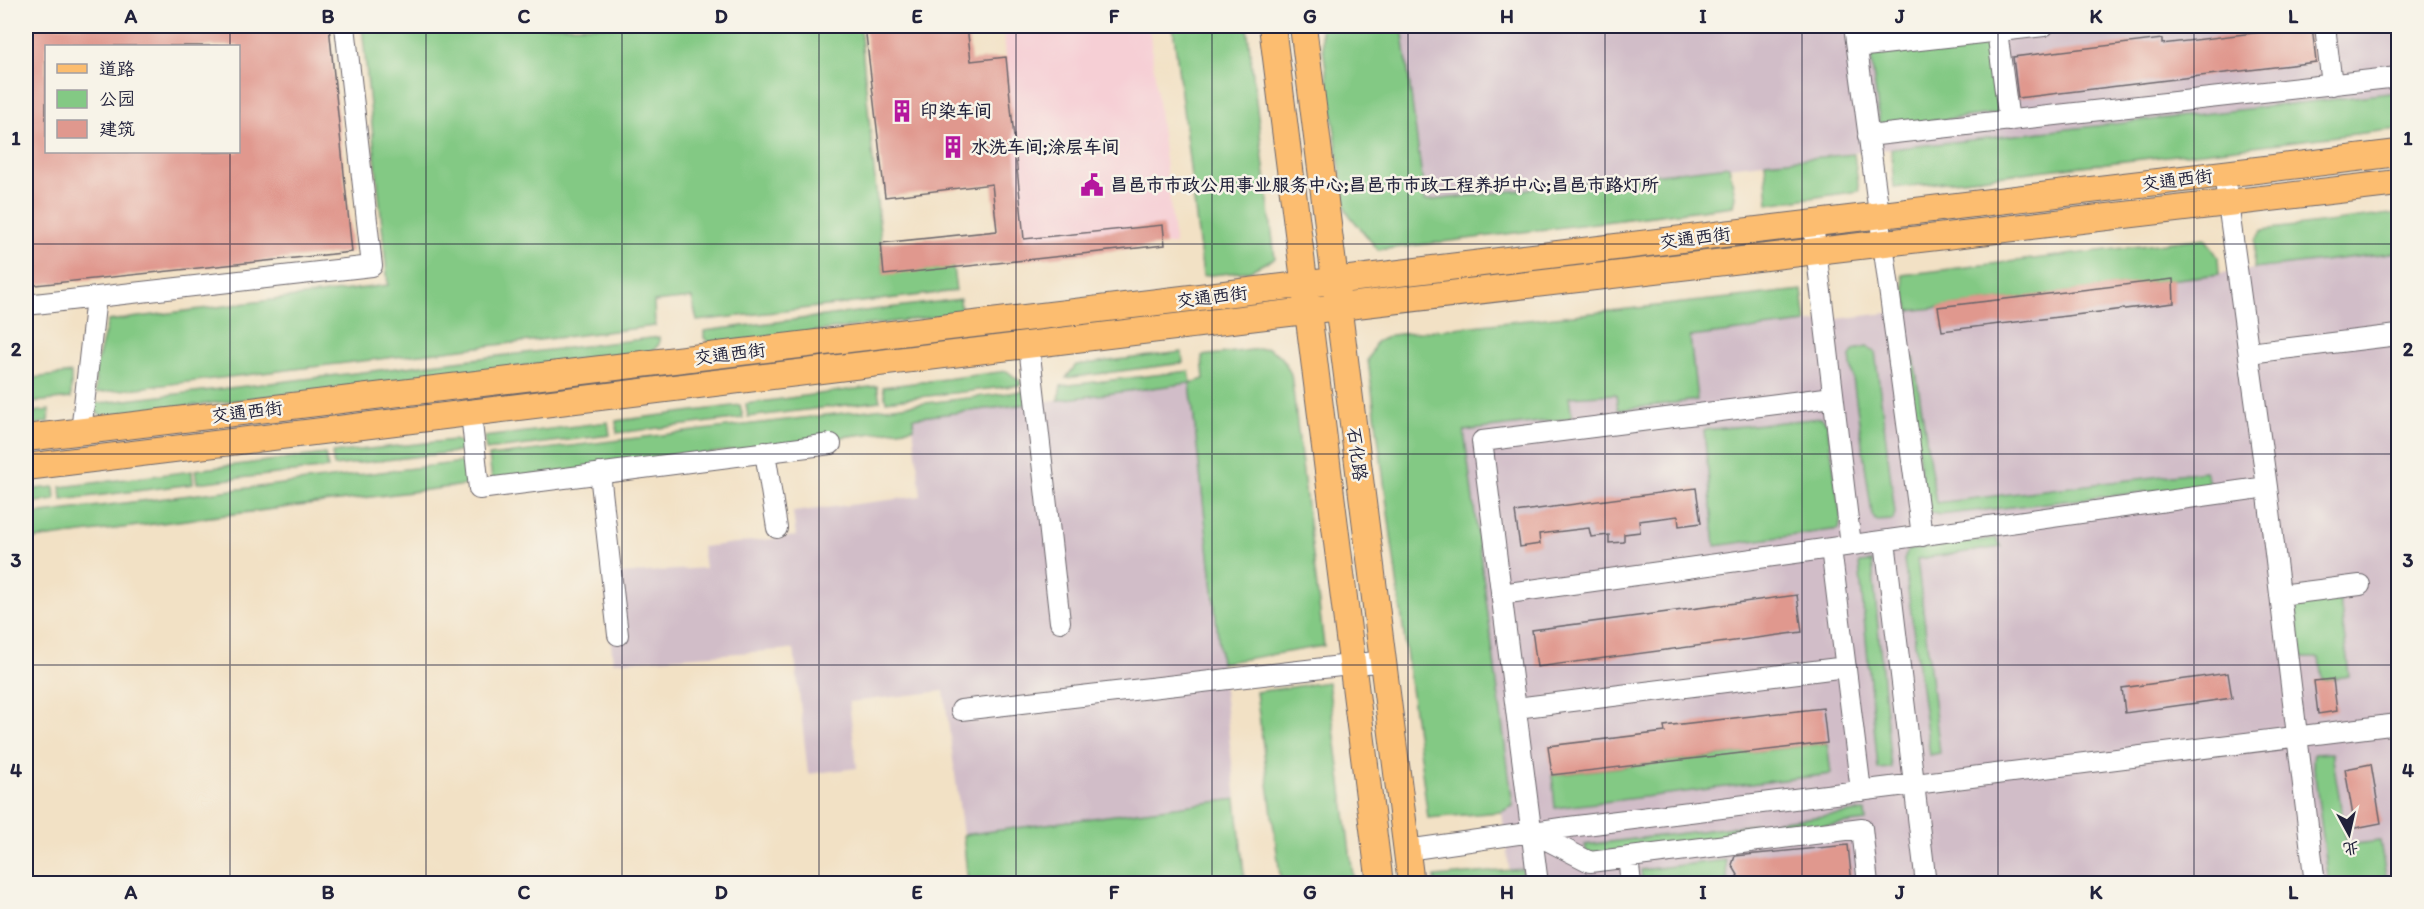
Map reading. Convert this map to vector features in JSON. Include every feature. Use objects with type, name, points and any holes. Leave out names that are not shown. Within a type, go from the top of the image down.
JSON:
[{"type":"main road","name":"石化路","points":[[1272,26],[1380,884]]},
{"type":"main road","name":"石化路","points":[[1303,26],[1411,884]]},
{"type":"main road","name":"交通西街","points":[[26,438],[2398,153]]},
{"type":"main road","name":"交通西街","points":[[26,467],[1339,307],[2398,183]]},
{"type":"lane","points":[[26,305],[372,266],[345,26]]},
{"type":"lane","points":[[1854,26],[1878,216],[1885,243],[1922,536]]},
{"type":"lane","points":[[1857,48],[1935,32],[1997,31],[2043,26]]},
{"type":"lane","points":[[2325,26],[2332,85]]},
{"type":"lane","points":[[1997,31],[2009,121]]},
{"type":"lane","points":[[1868,136],[2398,77]]},
{"type":"lane","points":[[2224,174],[2267,487],[2315,884]]},
{"type":"lane","points":[[1813,224],[1833,397],[1846,667],[1861,791]]},
{"type":"lane","points":[[81,432],[96,297]]},
{"type":"lane","points":[[2249,353],[2398,335]]},
{"type":"lane","points":[[1029,346],[1060,622]]},
{"type":"lane","points":[[1538,884],[1482,441],[1833,397]]},
{"type":"lane","points":[[471,413],[479,489],[831,444]]},
{"type":"lane","points":[[765,452],[777,528]]},
{"type":"lane","points":[[600,473],[618,635]]},
{"type":"lane","points":[[1501,594],[2267,487]]},
{"type":"lane","points":[[1885,541],[1926,884]]},
{"type":"lane","points":[[2280,595],[2360,585]]},
{"type":"lane","points":[[961,710],[1383,661]]},
{"type":"lane","points":[[1516,708],[1846,667]]},
{"type":"lane","points":[[1407,850],[1531,832],[2398,724]]},
{"type":"lane","points":[[1531,832],[1590,862],[1862,828],[1868,884]]},
{"type":"lane","points":[[1628,857],[1631,884]]},
{"type":"shaded area","points":[[1003,26],[1149,26],[1175,244],[1026,260]]},
{"type":"shaded area","points":[[1402,26],[2398,26],[2398,92],[1424,201]]},
{"type":"shaded area","points":[[2398,252],[2398,883],[1511,883],[1444,366]]},
{"type":"shaded area","points":[[1190,383],[1236,799],[963,835],[944,691],[849,702],[857,768],[808,774],[794,649],[613,662],[604,575],[705,568],[702,547],[796,536],[793,512],[921,496],[912,418]]},
{"type":"green space","points":[[362,26],[860,26],[884,274],[953,267],[956,291],[697,321],[692,298],[654,302],[655,326],[96,393],[95,370],[108,321],[388,285]]},
{"type":"green space","points":[[1173,26],[1247,26],[1275,258],[1249,271],[1203,276]]},
{"type":"green space","points":[[1320,26],[1402,26],[1425,201],[1729,166],[1735,196],[1733,206],[1378,250],[1346,211]]},
{"type":"green space","points":[[1864,26],[1925,26],[1926,32],[1874,37]]},
{"type":"green space","points":[[1990,42],[1999,113],[1880,127],[1871,56]]},
{"type":"green space","points":[[2398,92],[2398,129],[1894,188],[1891,149]]},
{"type":"green space","points":[[1854,154],[1859,191],[1768,204],[1765,162]]},
{"type":"green space","points":[[2398,213],[2398,252],[2254,269],[2255,240],[2263,230]]},
{"type":"green space","points":[[2205,238],[2218,257],[2219,274],[1909,311],[1902,275]]},
{"type":"green space","points":[[1802,290],[1806,323],[1690,337],[1697,400],[1618,410],[1616,394],[1569,397],[1572,418],[1464,431],[1513,806],[1501,812],[1428,818],[1368,360],[1376,342],[1391,335]]},
{"type":"green space","points":[[960,299],[961,308],[958,314],[711,344],[704,338],[704,331]]},
{"type":"green space","points":[[659,337],[659,344],[653,351],[103,416],[96,412],[93,404]]},
{"type":"green space","points":[[1867,347],[1875,351],[1895,513],[1893,520],[1876,521],[1872,515],[1850,357],[1854,350]]},
{"type":"green space","points":[[1268,348],[1281,356],[1291,374],[1324,646],[1221,663],[1190,383],[1058,400],[1061,386],[1189,371],[1191,383],[1204,379],[1202,356]]},
{"type":"green space","points":[[1182,352],[1183,363],[1066,378],[1076,365]]},
{"type":"green space","points":[[1905,358],[1914,358],[1936,503],[2205,471],[2210,485],[1939,515],[1926,510]]},
{"type":"green space","points":[[1007,371],[1021,382],[1021,385],[886,401],[883,387]]},
{"type":"green space","points":[[71,373],[71,398],[26,403],[26,379]]},
{"type":"green space","points":[[877,386],[880,401],[748,417],[746,404]]},
{"type":"green space","points":[[1025,391],[1027,404],[913,418],[914,428],[492,480],[489,456]]},
{"type":"green space","points":[[740,405],[743,418],[617,433],[616,421]]},
{"type":"green space","points":[[49,410],[48,422],[26,426],[26,413]]},
{"type":"green space","points":[[1821,418],[1827,423],[1841,518],[1839,529],[1715,546],[1704,430]]},
{"type":"green space","points":[[608,422],[610,435],[486,450],[484,437]]},
{"type":"green space","points":[[454,440],[463,443],[464,451],[334,466],[332,453]]},
{"type":"green space","points":[[325,454],[328,468],[197,483],[195,470]]},
{"type":"green space","points":[[463,462],[466,485],[26,540],[26,515]]},
{"type":"green space","points":[[192,471],[193,484],[62,500],[61,487]]},
{"type":"green space","points":[[54,487],[55,500],[26,503],[26,490]]},
{"type":"green space","points":[[1996,538],[2002,547],[1917,559],[1940,753],[1930,755],[1904,560],[1908,550]]},
{"type":"green space","points":[[1872,562],[1891,768],[1878,769],[1859,563]]},
{"type":"green space","points":[[2340,599],[2349,676],[2322,680],[2319,658],[2302,658],[2295,605]]},
{"type":"green space","points":[[1328,682],[1354,883],[1281,883],[1256,692]]},
{"type":"green space","points":[[1827,743],[1831,774],[1555,808],[1552,775]]},
{"type":"green space","points":[[2332,753],[2347,845],[2380,841],[2387,883],[2329,883],[2313,761],[2314,754]]},
{"type":"green space","points":[[1236,799],[1245,883],[968,883],[963,835]]},
{"type":"green space","points":[[1865,811],[1866,821],[1587,854],[1585,845]]},
{"type":"green space","points":[[1725,860],[1728,883],[1642,883],[1641,870]]},
{"type":"green space","points":[[1522,869],[1524,883],[1435,883],[1435,877]]},
{"type":"building","points":[[26,26],[329,26],[352,252],[26,286]]},
{"type":"building","points":[[865,26],[920,26],[921,31],[967,26],[971,61],[1006,57],[1024,239],[1163,225],[1165,245],[884,275],[881,243],[997,231],[992,184],[885,197]]},
{"type":"building","points":[[2312,26],[2316,62],[2018,98],[2013,57],[2162,39],[2162,44]]},
{"type":"building","points":[[2173,279],[2174,303],[1942,331],[1938,307]]},
{"type":"building","points":[[1696,488],[1701,523],[1679,526],[1678,516],[1639,521],[1640,532],[1624,534],[1624,542],[1609,543],[1609,535],[1591,537],[1589,528],[1539,534],[1540,544],[1520,547],[1515,512]]},
{"type":"building","points":[[1797,595],[1802,632],[1537,667],[1532,630]]},
{"type":"building","points":[[2228,673],[2232,698],[2125,713],[2122,688]]},
{"type":"building","points":[[2333,679],[2337,711],[2318,714],[2314,681]]},
{"type":"building","points":[[1823,708],[1827,743],[1552,775],[1548,746],[1665,732],[1664,726]]},
{"type":"building","points":[[2371,764],[2381,823],[2355,828],[2345,769]]},
{"type":"building","points":[[1848,845],[1852,884],[1732,884],[1738,875],[1732,865],[1735,856]]},
{"type":"place","name":"印染车间","points":[[902,111]]},
{"type":"place","name":"水洗车间;涂层车间","points":[[953,147]]},
{"type":"place","name":"昌邑市市政公用事业服务中心;昌邑市市政工程养护中心;昌邑市路灯所","points":[[1092,185]]}]
